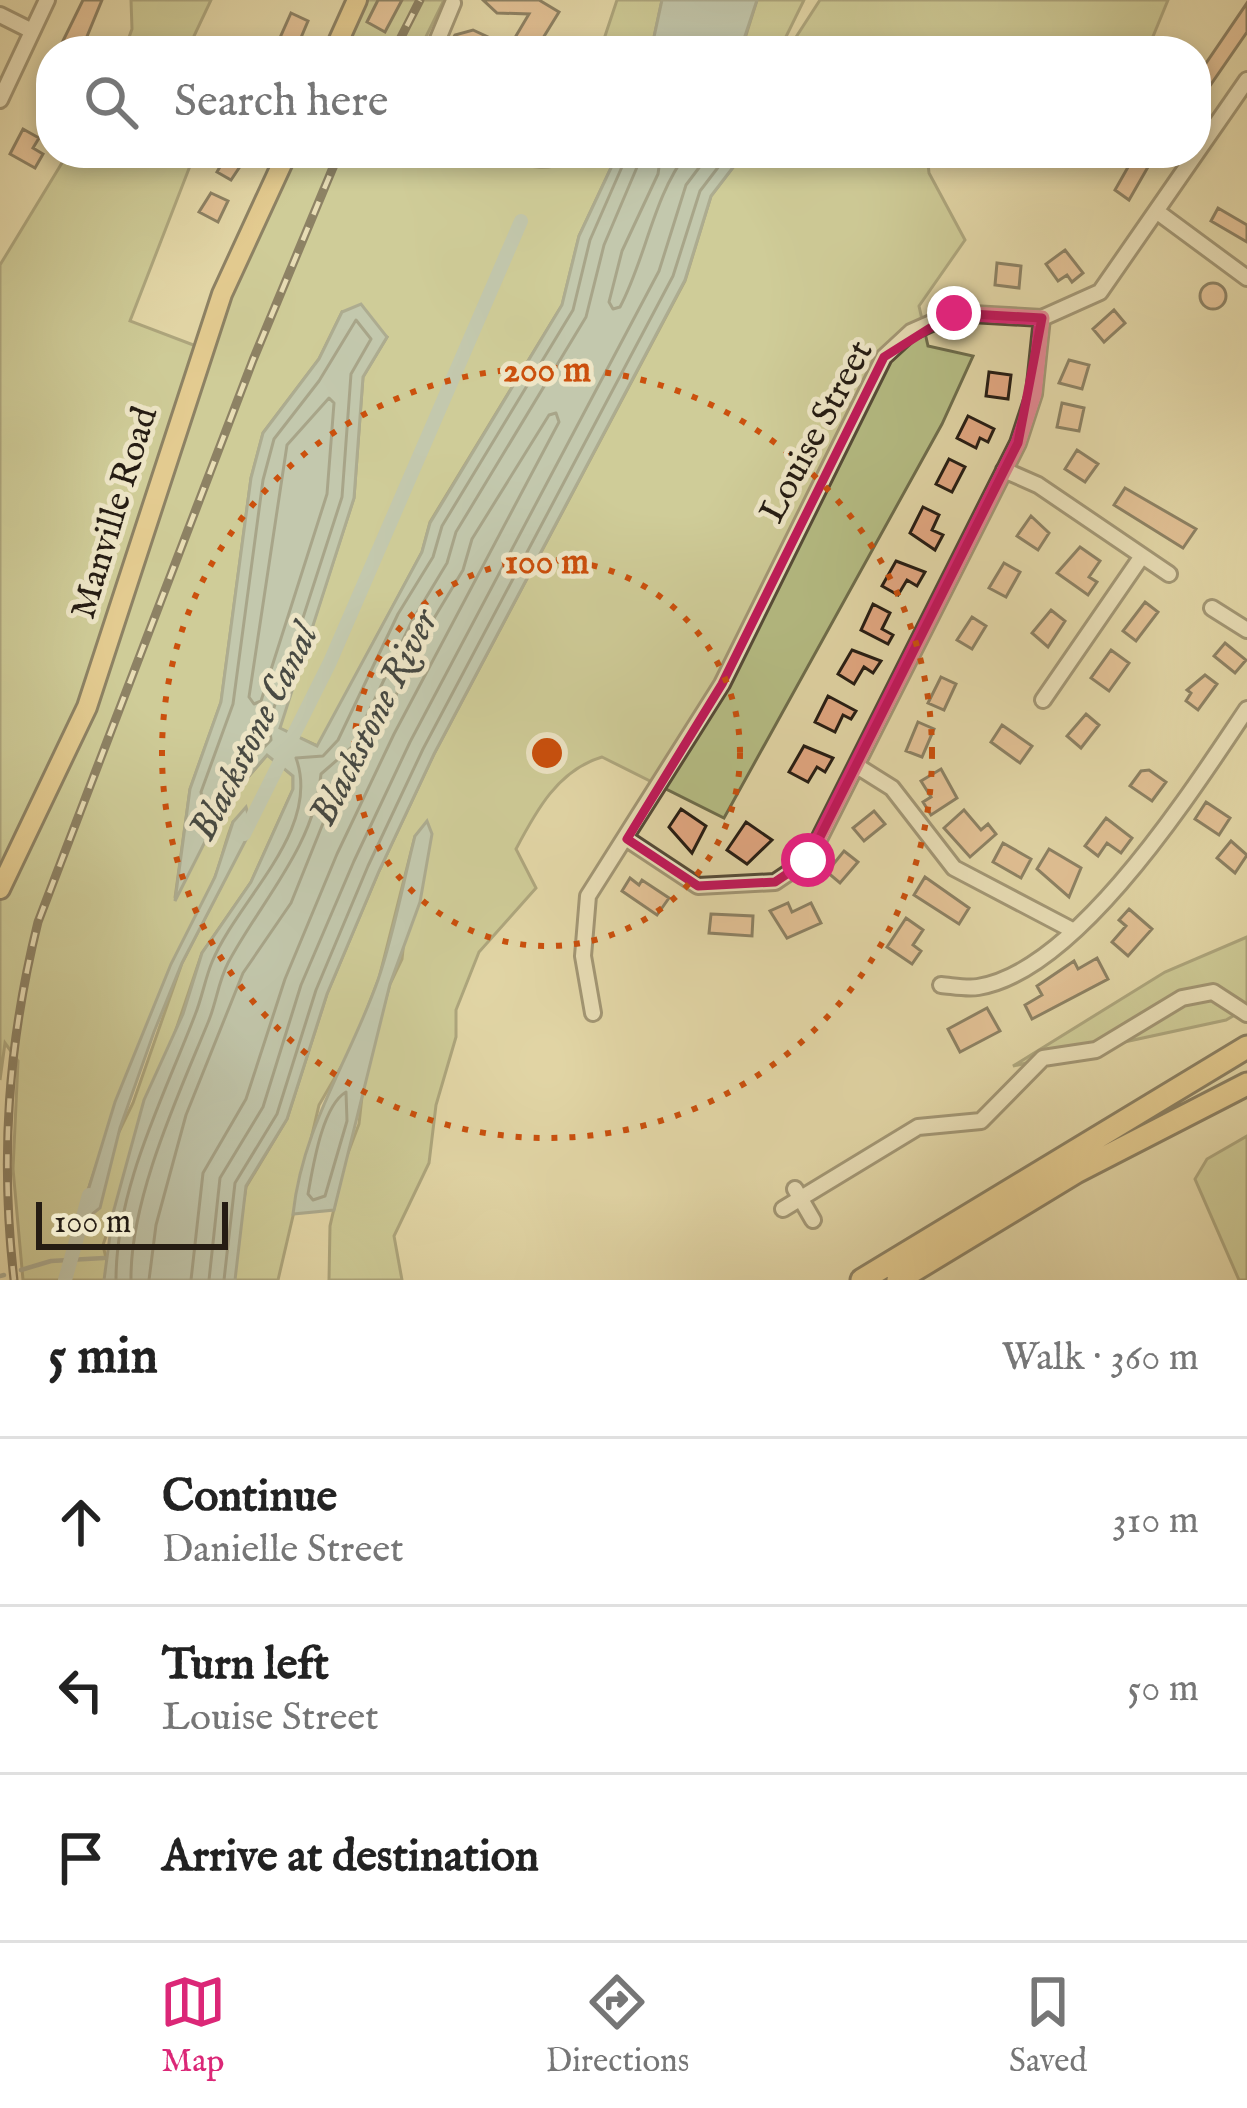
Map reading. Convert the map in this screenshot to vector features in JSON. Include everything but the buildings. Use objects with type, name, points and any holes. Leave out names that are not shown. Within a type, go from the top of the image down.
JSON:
[{"type":"highway","points":[[862,1280],[1247,1047]]},
{"type":"highway","points":[[898,1280],[1076,1172],[1247,1084]]},
{"type":"main road","points":[[341,36],[357,0]]},
{"type":"main road","name":"Manville Road","points":[[0,889],[87,707],[207,335],[280,168]]},
{"type":"street","points":[[0,100],[47,0]]},
{"type":"street","points":[[439,36],[452,1]]},
{"type":"street","points":[[0,15],[32,31]]},
{"type":"street","name":"Louise Street","points":[[1211,138],[1244,90]]},
{"type":"street","name":"Louise Street","points":[[593,1012],[583,956],[585,911],[604,867],[627,838],[722,684],[884,357],[910,332],[954,313],[1042,318],[1100,292],[1190,168]]},
{"type":"street","points":[[1159,213],[1247,278]]},
{"type":"street","points":[[627,838],[698,886],[775,882],[808,860],[1028,419],[1042,318]]},
{"type":"street","points":[[1004,470],[1064,501],[1169,574]]},
{"type":"street","points":[[1042,700],[1142,556]]},
{"type":"street","points":[[1211,608],[1247,631]]},
{"type":"street","points":[[941,985],[975,988],[996,982],[1042,958],[1073,931],[1168,826],[1247,710]]},
{"type":"street","points":[[856,766],[892,788],[954,868],[1073,931]]},
{"type":"street","points":[[783,1209],[798,1193],[918,1127],[981,1121],[1037,1061],[1102,1048],[1182,998],[1213,992],[1247,1014]]},
{"type":"street","points":[[798,1193],[813,1220]]},
{"type":"highlighted area","points":[[954,313],[1042,318],[1018,443],[809,859],[775,882],[698,886],[627,839],[722,684],[884,357]]},
{"type":"green space","points":[[131,0],[211,0],[194,36],[129,36]]},
{"type":"green space","points":[[353,0],[444,0],[426,36],[337,36]]},
{"type":"green space","points":[[617,0],[662,0],[654,36],[605,36]]},
{"type":"green space","points":[[757,0],[804,0],[786,36],[746,36]]},
{"type":"green space","points":[[820,0],[1168,0],[1153,36],[797,36]]},
{"type":"green space","points":[[59,168],[189,168],[130,321],[196,346],[277,168],[611,168],[579,236],[562,305],[430,522],[422,552],[318,746],[279,728],[354,498],[363,377],[387,337],[342,312],[319,359],[263,433],[251,478],[221,702],[190,789],[175,898],[223,806],[268,754],[293,776],[293,789],[251,882],[202,953],[103,1245],[111,1280],[23,1280],[13,1169],[18,1061],[5,1043],[0,1080],[0,265]],"holes":[[[233,822],[251,828],[182,963],[133,1103],[83,1206],[126,1083],[215,877]]]},
{"type":"green space","points":[[732,168],[928,168],[965,240],[919,306],[928,346],[973,356],[942,424],[724,818],[602,757],[573,772],[540,807],[516,849],[536,888],[479,952],[456,1010],[456,1037],[436,1105],[429,1163],[394,1236],[402,1280],[329,1280],[330,1226],[359,1124],[364,1078],[390,984],[402,959],[415,836],[379,978],[352,1048],[319,1105],[278,1280],[231,1280],[246,1187],[287,1119],[327,994],[379,871],[434,754],[685,281],[711,196]]},
{"type":"green space","points":[[1247,937],[1247,1008],[1226,1020],[1013,1066],[1165,972]]},
{"type":"green space","points":[[1247,1136],[1247,1280],[1239,1280],[1195,1179],[1207,1159]]},
{"type":"water","points":[[662,0],[757,0],[745,36],[654,36]]},
{"type":"water","name":"Blackstone River","points":[[611,168],[732,168],[711,196],[685,280],[434,754],[379,871],[327,994],[287,1119],[246,1186],[235,1280],[104,1280],[113,1213],[144,1100],[183,1014],[202,953],[251,882],[293,789],[293,776],[267,755],[223,806],[175,901],[190,789],[221,702],[251,478],[263,433],[319,359],[342,312],[361,304],[387,337],[363,377],[354,498],[280,728],[317,746],[422,552],[430,523],[562,305],[579,236]]},
{"type":"water","points":[[246,807],[252,828],[182,963],[120,1128],[100,1208],[91,1215],[83,1207],[115,1102],[171,964],[215,877],[233,822]]},
{"type":"water","points":[[427,821],[432,834],[420,902],[390,984],[334,1210],[293,1214],[306,1151],[378,980],[415,836]]},
{"type":"waterway","name":"Blackstone Canal","points":[[244,834],[330,662],[521,221]]},
{"type":"waterway","name":"Blackstone Canal","points":[[65,1280],[89,1195]]},
{"type":"waterway","points":[[21,1270],[51,1261],[104,1258]]},
{"type":"waterway","points":[[0,1276],[4,1275]]},
{"type":"railway","points":[[402,36],[420,0]]},
{"type":"railway","points":[[14,1280],[8,1189],[10,1100],[20,1012],[38,922],[253,360],[333,168]]},
{"type":"route","points":[[808,860],[1028,419],[1042,318],[954,313]]}]
